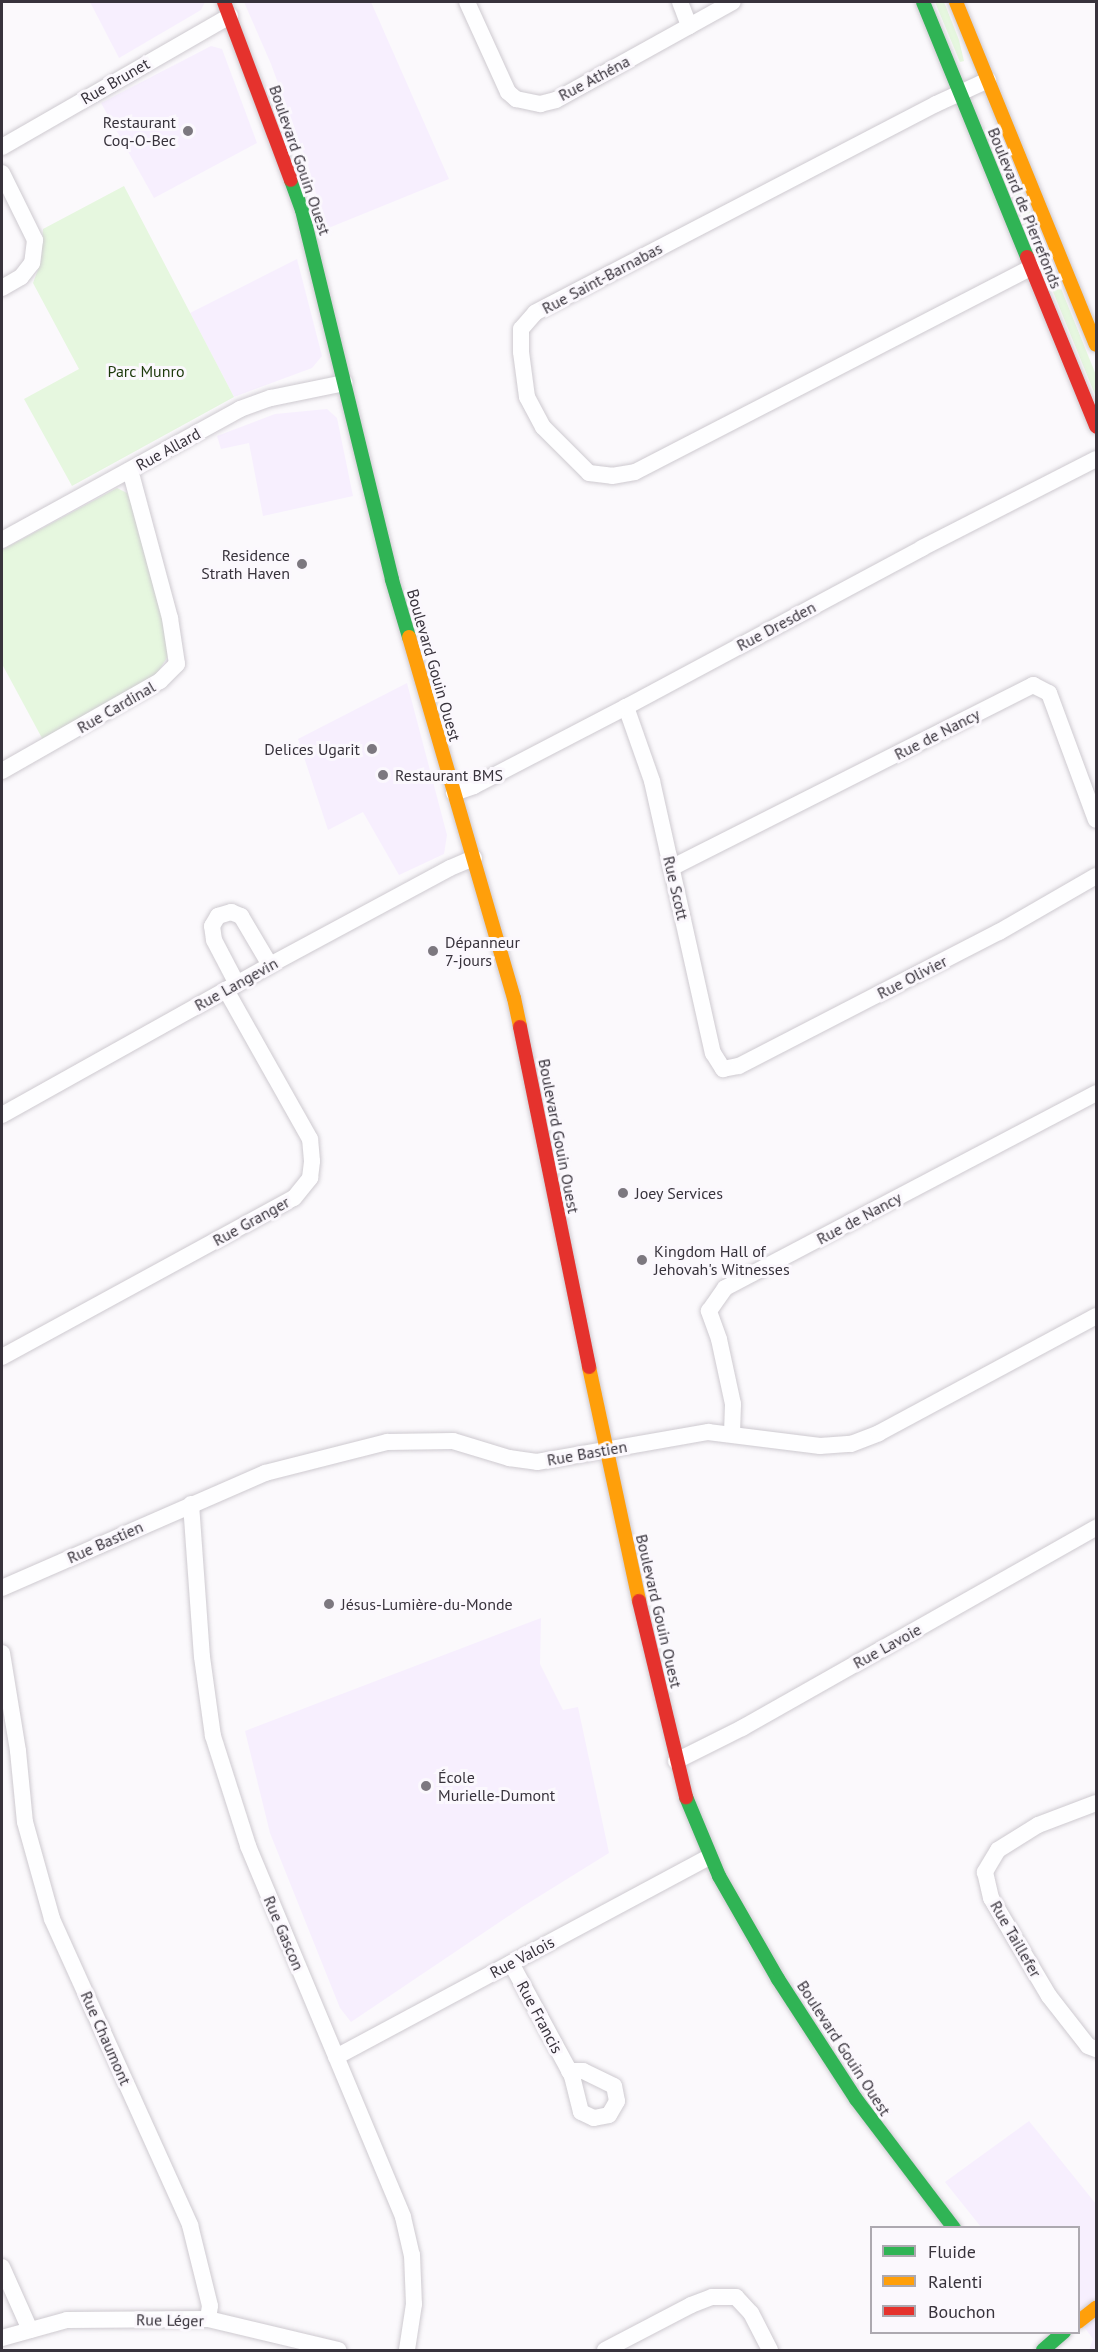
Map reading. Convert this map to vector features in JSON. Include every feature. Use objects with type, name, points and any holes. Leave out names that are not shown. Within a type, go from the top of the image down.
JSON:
[{"type":"street","name":"Rue Athéna","points":[[467,2],[508,92],[516,99],[527,103],[556,100],[733,2]]},
{"type":"street","points":[[680,2],[689,26]]},
{"type":"street","name":"Boulevard de Pierrefonds","points":[[923,2],[1096,426]]},
{"type":"street","name":"Boulevard de Pierrefonds","points":[[956,2],[1096,345]]},
{"type":"street","name":"Rue Brunet","points":[[2,147],[227,9]]},
{"type":"street","name":"Boulevard Gouin Ouest","points":[[227,9],[302,210],[392,580],[516,1006],[605,1449],[676,1761],[709,1857],[764,1956],[838,2073],[894,2151],[952,2226]]},
{"type":"street","name":"Rue Saint-Barnabas","points":[[988,80],[960,92],[534,314],[521,329],[521,352],[527,397],[543,427],[589,473],[612,476],[635,472],[1032,267]]},
{"type":"street","points":[[2,173],[35,240],[32,263],[21,277],[2,288]]},
{"type":"street","name":"Rue Allard","points":[[2,540],[250,405],[344,383]]},
{"type":"street","name":"Rue Dresden","points":[[454,793],[474,786],[626,707],[1096,459]]},
{"type":"street","name":"Rue Cardinal","points":[[2,771],[160,681],[177,664],[171,618],[130,470]]},
{"type":"street","name":"Rue de Nancy","points":[[671,867],[1033,685],[1049,693],[1096,820]]},
{"type":"street","name":"Rue Scott","points":[[626,707],[652,781],[713,1053],[723,1069]]},
{"type":"street","name":"Rue Langevin","points":[[2,1115],[270,965],[450,867],[474,858]]},
{"type":"street","name":"Rue Olivier","points":[[723,1069],[739,1066],[999,932],[1096,876]]},
{"type":"street","name":"Rue Granger","points":[[2,1357],[294,1198],[310,1178],[312,1161],[310,1138],[231,987],[214,940],[212,926],[218,916],[231,912],[240,916],[270,965]]},
{"type":"street","name":"Rue de Nancy","points":[[732,1433],[733,1404],[719,1339],[709,1311],[725,1288],[1096,1093]]},
{"type":"street","name":"Rue Bastien","points":[[2,1588],[265,1473],[387,1442],[453,1441],[509,1458],[537,1462],[699,1432],[732,1433],[820,1446],[860,1442],[1096,1316]]},
{"type":"street","name":"Rue Gascon","points":[[191,1504],[202,1657],[213,1736],[248,1846],[404,2217],[412,2254],[414,2304],[407,2350]]},
{"type":"street","name":"Rue Lavoie","points":[[676,1761],[742,1728],[1096,1528]]},
{"type":"street","name":"Rue Chaumont","points":[[2,1653],[10,1752],[25,1822],[52,1919],[190,2225],[210,2306],[208,2319]]},
{"type":"street","name":"Rue Taillefer","points":[[1096,1803],[1038,1825],[998,1850],[985,1872],[991,1898],[1049,1996],[1088,2046],[1096,2049]]},
{"type":"street","name":"Rue Valois","points":[[336,2057],[709,1857]]},
{"type":"street","name":"Rue Francis","points":[[511,1963],[569,2071]]},
{"type":"street","points":[[2,2266],[30,2330]]},
{"type":"street","points":[[605,2350],[691,2305],[712,2297],[736,2297],[751,2313],[770,2350]]},
{"type":"street","points":[[1080,2320],[1096,2308]]},
{"type":"street","name":"Rue Léger","points":[[2,2338],[67,2320],[208,2319],[338,2350]]},
{"type":"street","points":[[1041,2334],[1049,2348],[1062,2334]]},
{"type":"shaded area","points":[[90,2],[205,2],[201,10],[119,58]]},
{"type":"shaded area","points":[[244,2],[371,2],[449,179],[326,229],[308,165],[271,64]]},
{"type":"shaded area","points":[[211,46],[222,49],[257,143],[154,198],[101,103]]},
{"type":"shaded area","points":[[297,259],[322,356],[312,368],[234,397],[190,313]]},
{"type":"shaded area","points":[[327,409],[337,418],[353,496],[263,516],[249,443],[221,449],[217,436],[275,414]]},
{"type":"shaded area","points":[[407,683],[447,835],[444,854],[399,875],[363,812],[328,830],[298,739]]},
{"type":"shaded area","name":"École Murielle-Dumont","points":[[541,1618],[540,1664],[563,1710],[578,1707],[609,1853],[522,1907],[351,2022],[340,2008],[270,1833],[245,1731]]},
{"type":"shaded area","points":[[1029,2121],[1096,2204],[1096,2350],[1089,2350],[1093,2339],[1080,2321],[1080,2226],[980,2226],[945,2182]]},
{"type":"green space","points":[[935,2],[944,2],[959,40],[964,61],[960,62]]},
{"type":"green space","points":[[994,147],[1026,202],[1096,375],[1096,397]]},
{"type":"green space","name":"Parc Munro","points":[[124,186],[234,397],[72,486],[24,399],[79,369],[33,283],[41,261],[43,229]]},
{"type":"green space","points":[[117,488],[127,493],[131,503],[166,629],[168,656],[156,675],[43,740],[2,664],[2,550]]},
{"type":"traffic: fast","points":[[923,2],[1027,257]]},
{"type":"traffic: fast","points":[[291,180],[302,210],[392,580],[409,637]]},
{"type":"traffic: fast","points":[[686,1797],[719,1876],[778,1979],[856,2099],[952,2226]]},
{"type":"traffic: fast","points":[[1043,2350],[1062,2334]]},
{"type":"traffic: slow","points":[[956,2],[1096,345]]},
{"type":"traffic: slow","points":[[409,637],[514,998],[520,1027]]},
{"type":"traffic: slow","points":[[589,1367],[639,1601]]},
{"type":"traffic: slow","points":[[1080,2320],[1096,2308]]},
{"type":"traffic: jam","points":[[224,2],[291,180]]},
{"type":"traffic: jam","points":[[1027,257],[1096,426]]},
{"type":"traffic: jam","points":[[520,1027],[589,1367]]},
{"type":"traffic: jam","points":[[639,1601],[686,1797]]},
{"type":"place","name":"Restaurant Coq-O-Bec","points":[[188,131]]},
{"type":"place","name":"Residence Strath Haven","points":[[302,564]]},
{"type":"place","name":"Delices Ugarit","points":[[372,749]]},
{"type":"place","name":"Restaurant BMS","points":[[383,775]]},
{"type":"place","name":"Dépanneur 7-jours","points":[[433,951]]},
{"type":"place","name":"Joey Services","points":[[623,1193]]},
{"type":"place","name":"Kingdom Hall of Jehovah's Witnesses","points":[[642,1260]]},
{"type":"place","name":"Jésus-Lumière-du-Monde","points":[[329,1604]]},
{"type":"place","name":"École Murielle-Dumont","points":[[426,1786]]}]
